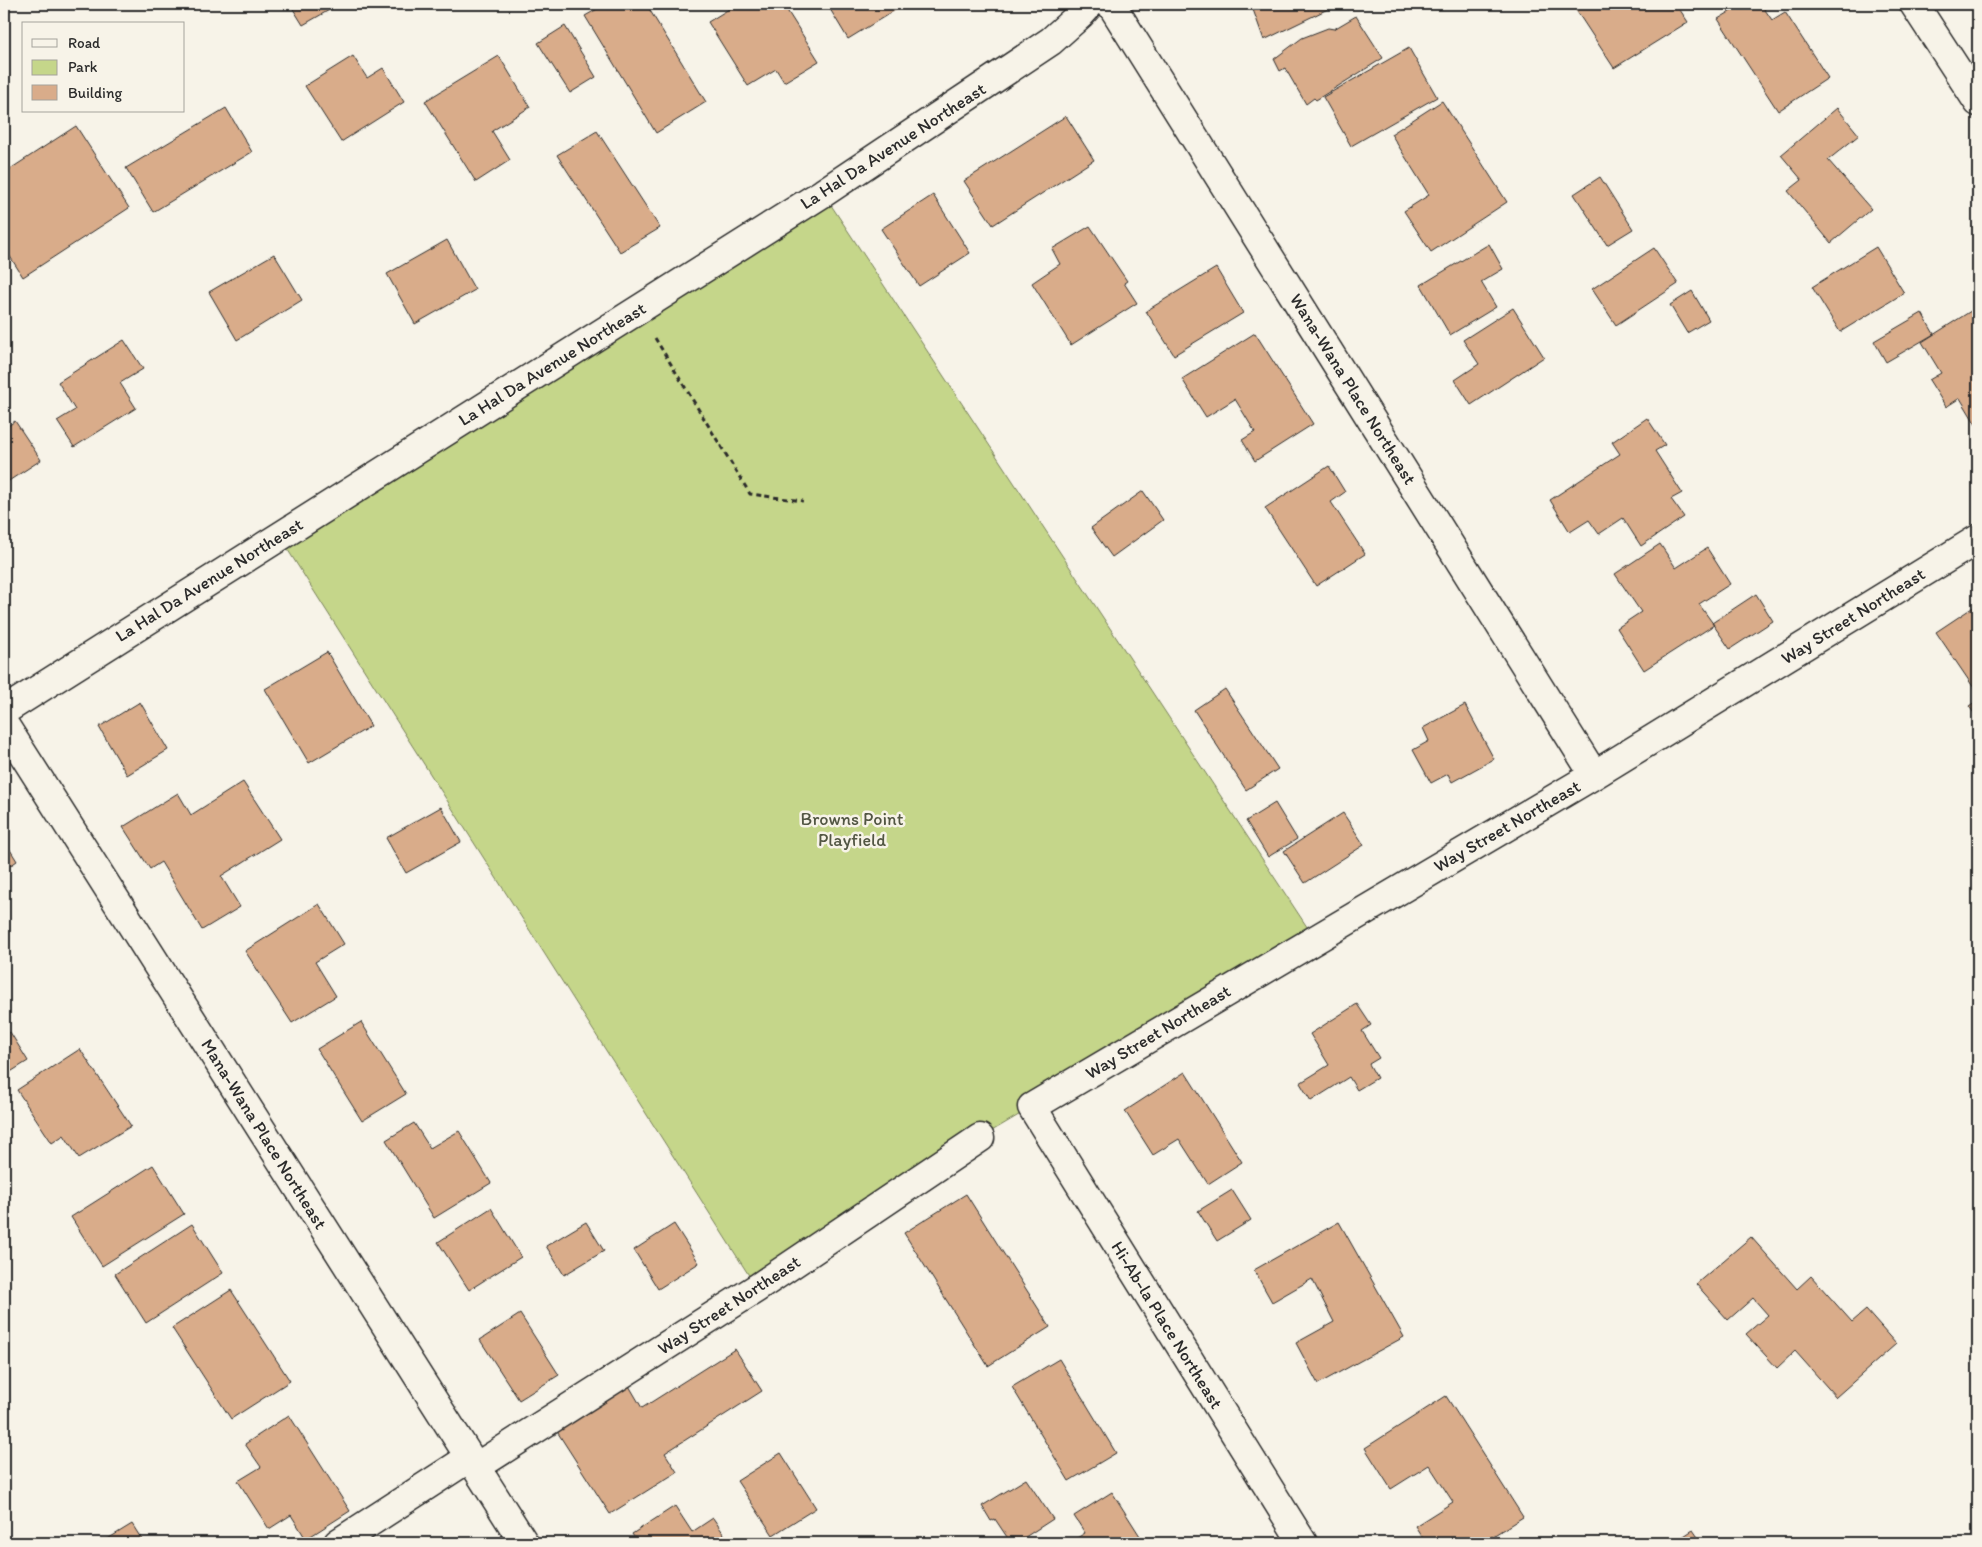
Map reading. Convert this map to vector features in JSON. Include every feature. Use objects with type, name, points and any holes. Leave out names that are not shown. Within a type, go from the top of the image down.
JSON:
[{"type":"street","name":"La Hal Da Avenue Northeast","points":[[4,711],[823,193],[1051,41],[1090,4]]},
{"type":"street","name":"Wana-Wana Place Northeast","points":[[1111,4],[1594,775]]},
{"type":"street","points":[[1914,4],[1978,102]]},
{"type":"street","name":"Way Street Northeast","points":[[1032,1107],[1594,775],[1978,539]]},
{"type":"street","name":"Mana-Wana Place Northeast","points":[[4,724],[524,1543]]},
{"type":"street","name":"Hi-Ab-la Place Northeast","points":[[1032,1107],[1303,1543]]},
{"type":"street","name":"Way Street Northeast","points":[[338,1543],[757,1288],[980,1138]]},
{"type":"path","points":[[637,310],[750,494],[803,501]]},
{"type":"green space","name":"Browns Point Playfield","points":[[823,193],[1315,939],[980,1138],[757,1288],[279,536]]},
{"type":"building","points":[[290,4],[328,4],[331,9],[303,25]]},
{"type":"building","points":[[606,4],[646,4],[706,102],[656,133],[585,16]]},
{"type":"building","points":[[737,4],[783,4],[819,61],[784,82],[776,69],[748,86],[708,22]]},
{"type":"building","points":[[827,4],[905,4],[848,39]]},
{"type":"building","points":[[1251,4],[1338,4],[1264,40]]},
{"type":"building","points":[[1572,4],[1640,4],[1642,6],[1645,4],[1676,4],[1688,22],[1614,68]]},
{"type":"building","points":[[1743,4],[1761,4],[1772,20],[1785,12],[1828,78],[1778,111],[1718,19]]},
{"type":"building","points":[[1356,16],[1383,58],[1316,100],[1314,98],[1306,104],[1285,68],[1280,71],[1274,59],[1302,38],[1328,28],[1334,29]]},
{"type":"building","points":[[565,26],[596,77],[570,93],[538,43]]},
{"type":"building","points":[[1409,48],[1437,97],[1351,146],[1323,97]]},
{"type":"building","points":[[353,56],[367,78],[383,68],[404,102],[341,142],[305,86]]},
{"type":"building","points":[[499,56],[530,107],[492,131],[510,160],[476,182],[425,101]]},
{"type":"building","points":[[1442,101],[1507,202],[1431,252],[1404,211],[1429,195],[1391,134]]},
{"type":"building","points":[[226,108],[252,152],[153,212],[126,168]]},
{"type":"building","points":[[1837,108],[1859,135],[1828,160],[1871,209],[1831,243],[1788,191],[1802,180],[1781,155]]},
{"type":"building","points":[[1066,116],[1094,160],[993,225],[964,181]]},
{"type":"building","points":[[76,126],[129,208],[23,277],[4,247],[4,173]]},
{"type":"building","points":[[597,131],[660,228],[620,252],[557,155]]},
{"type":"building","points":[[1600,177],[1633,229],[1607,245],[1574,194]]},
{"type":"building","points":[[933,195],[970,253],[919,286],[881,229]]},
{"type":"building","points":[[1090,226],[1127,281],[1124,283],[1137,303],[1071,345],[1032,283],[1060,264],[1052,249]]},
{"type":"building","points":[[447,240],[475,290],[415,324],[387,274]]},
{"type":"building","points":[[1489,244],[1503,269],[1481,282],[1496,307],[1450,335],[1421,285]]},
{"type":"building","points":[[1876,247],[1904,293],[1840,332],[1812,287]]},
{"type":"building","points":[[1654,248],[1678,284],[1616,325],[1592,289]]},
{"type":"building","points":[[274,254],[302,300],[237,340],[209,292]]},
{"type":"building","points":[[1216,268],[1243,313],[1174,355],[1146,311]]},
{"type":"building","points":[[1692,291],[1709,320],[1687,333],[1670,305]]},
{"type":"building","points":[[1513,308],[1544,357],[1471,405],[1455,380],[1479,364],[1463,340]]},
{"type":"building","points":[[1974,309],[1978,317],[1978,428],[1960,398],[1946,407],[1929,380],[1941,373],[1922,342]]},
{"type":"building","points":[[1922,313],[1934,334],[1886,362],[1874,341]]},
{"type":"building","points":[[1255,333],[1313,424],[1255,461],[1242,440],[1255,432],[1235,399],[1206,417],[1182,379]]},
{"type":"building","points":[[124,340],[143,369],[120,383],[136,408],[74,447],[57,421],[75,410],[58,382]]},
{"type":"building","points":[[1647,418],[1665,445],[1655,451],[1682,493],[1671,499],[1684,517],[1641,546],[1623,518],[1599,534],[1589,520],[1570,532],[1550,500],[1620,454],[1612,442]]},
{"type":"building","points":[[15,421],[41,460],[4,484],[4,429]]},
{"type":"building","points":[[1329,466],[1345,492],[1331,502],[1365,554],[1316,586],[1265,508]]},
{"type":"building","points":[[1143,491],[1163,520],[1112,557],[1091,528]]},
{"type":"building","points":[[1660,544],[1676,568],[1707,548],[1730,584],[1699,604],[1714,625],[1644,670],[1617,628],[1641,612],[1615,574]]},
{"type":"building","points":[[1756,594],[1773,621],[1730,649],[1712,623]]},
{"type":"building","points":[[1978,604],[1978,694],[1936,632]]},
{"type":"building","points":[[327,652],[371,726],[309,763],[265,689]]},
{"type":"building","points":[[1225,689],[1278,769],[1246,790],[1194,710]]},
{"type":"building","points":[[1978,700],[1978,719],[1969,706]]},
{"type":"building","points":[[140,702],[168,750],[127,775],[99,727]]},
{"type":"building","points":[[1465,705],[1494,759],[1452,782],[1448,774],[1431,783],[1413,750],[1429,741],[1423,728]]},
{"type":"building","points":[[243,782],[280,839],[221,876],[240,907],[202,930],[161,862],[150,869],[123,827],[178,793],[191,815]]},
{"type":"building","points":[[1275,803],[1297,839],[1268,857],[1246,821]]},
{"type":"building","points":[[441,807],[461,842],[406,873],[386,838]]},
{"type":"building","points":[[1343,813],[1364,845],[1305,883],[1284,851]]},
{"type":"building","points":[[4,840],[17,861],[4,870]]},
{"type":"building","points":[[319,904],[344,944],[315,962],[336,996],[292,1023],[245,951]]},
{"type":"building","points":[[1357,1004],[1371,1025],[1362,1031],[1379,1058],[1369,1064],[1377,1078],[1357,1090],[1349,1077],[1311,1101],[1300,1083],[1329,1065],[1310,1034]]},
{"type":"building","points":[[361,1022],[406,1094],[362,1121],[317,1049]]},
{"type":"building","points":[[10,1032],[28,1061],[4,1076],[4,1036]]},
{"type":"building","points":[[80,1049],[131,1126],[79,1158],[64,1135],[52,1143],[17,1090]]},
{"type":"building","points":[[1185,1072],[1242,1162],[1208,1184],[1179,1139],[1153,1155],[1125,1111]]},
{"type":"building","points":[[414,1123],[430,1148],[459,1131],[491,1183],[434,1218],[386,1140]]},
{"type":"building","points":[[153,1165],[184,1214],[102,1266],[71,1217]]},
{"type":"building","points":[[1232,1190],[1251,1220],[1217,1241],[1198,1211]]},
{"type":"building","points":[[966,1194],[1050,1327],[988,1366],[904,1233]]},
{"type":"building","points":[[491,1208],[521,1257],[469,1290],[438,1242]]},
{"type":"building","points":[[586,1222],[604,1251],[564,1275],[546,1246]]},
{"type":"building","points":[[1339,1222],[1404,1337],[1318,1384],[1296,1343],[1334,1322],[1312,1279],[1272,1302],[1254,1270]]},
{"type":"building","points":[[192,1224],[223,1273],[146,1323],[115,1274]]},
{"type":"building","points":[[674,1224],[699,1263],[658,1289],[634,1250]]},
{"type":"building","points":[[1751,1237],[1797,1289],[1811,1276],[1852,1322],[1866,1310],[1896,1344],[1836,1397],[1795,1351],[1777,1368],[1746,1334],[1768,1315],[1753,1298],[1728,1320],[1696,1284]]},
{"type":"building","points":[[231,1290],[290,1381],[231,1419],[172,1328]]},
{"type":"building","points":[[520,1314],[559,1375],[519,1400],[480,1340]]},
{"type":"building","points":[[735,1349],[762,1391],[665,1453],[677,1472],[610,1514],[556,1430],[628,1384],[642,1408]]},
{"type":"building","points":[[1059,1359],[1116,1453],[1069,1481],[1012,1387]]},
{"type":"building","points":[[1446,1396],[1523,1517],[1482,1543],[1426,1543],[1415,1526],[1453,1502],[1429,1465],[1391,1489],[1365,1448]]},
{"type":"building","points":[[289,1415],[350,1511],[306,1539],[291,1515],[269,1529],[238,1481],[261,1467],[245,1444]]},
{"type":"building","points":[[781,1453],[816,1508],[773,1535],[737,1481]]},
{"type":"building","points":[[1026,1479],[1053,1519],[1016,1543],[1011,1543],[995,1519],[991,1521],[982,1506]]},
{"type":"building","points":[[1112,1492],[1140,1536],[1129,1543],[1069,1543],[1085,1533],[1074,1516]]},
{"type":"building","points":[[675,1506],[692,1532],[713,1518],[730,1543],[638,1543],[632,1534]]},
{"type":"building","points":[[132,1524],[144,1543],[101,1543]]},
{"type":"building","points":[[1693,1530],[1702,1543],[1673,1543]]}]
